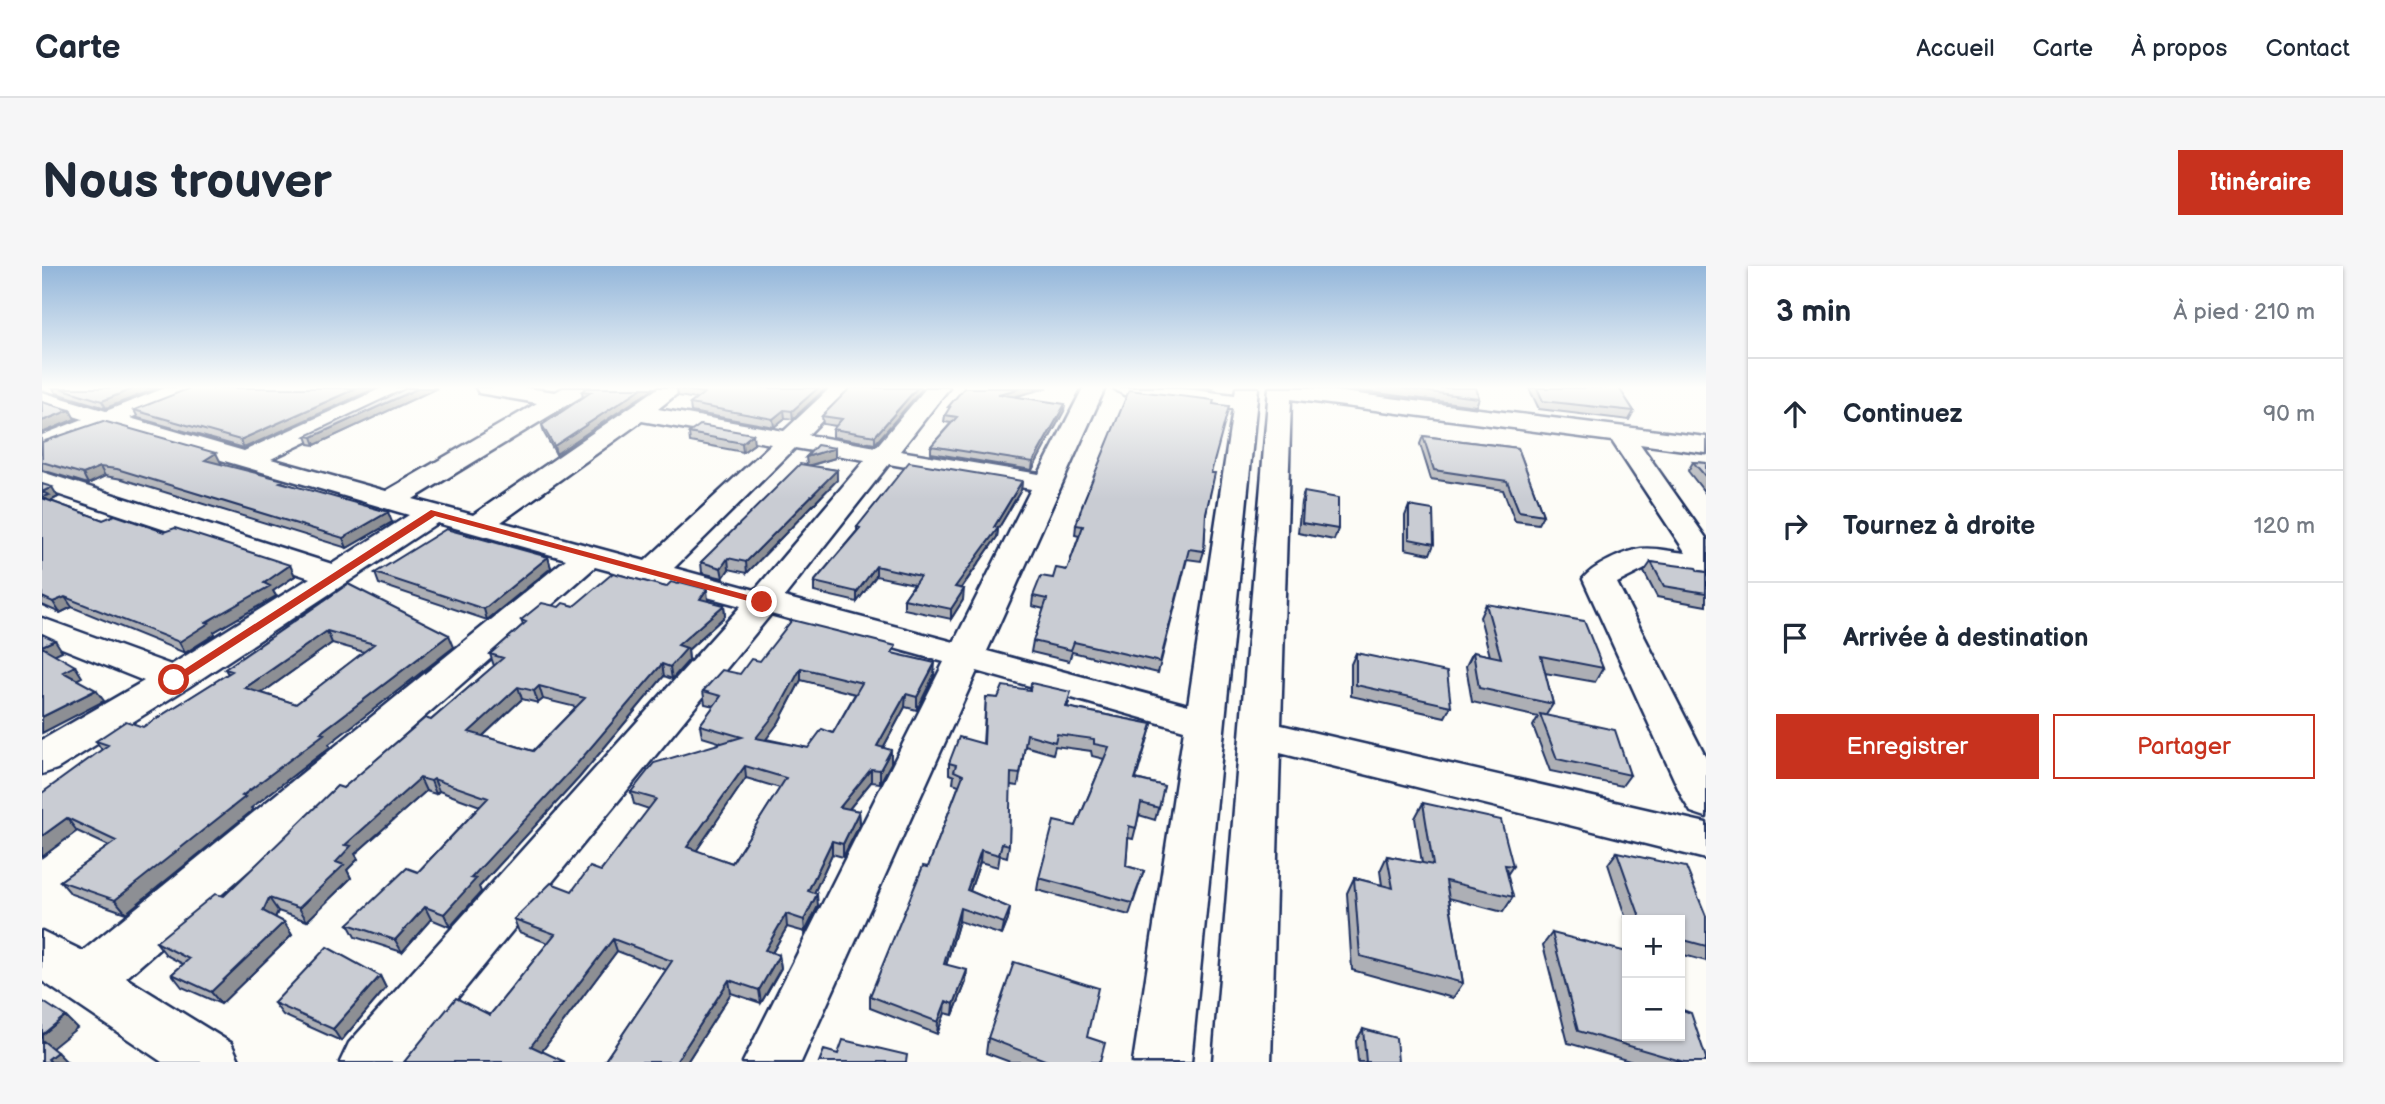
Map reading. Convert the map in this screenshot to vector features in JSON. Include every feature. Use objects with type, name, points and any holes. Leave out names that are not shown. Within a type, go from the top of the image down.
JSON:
[{"type":"street","points":[[42,444],[90,425]]},
{"type":"street","points":[[127,425],[477,526],[964,654],[1205,723]]},
{"type":"street","points":[[247,460],[321,425]]},
{"type":"street","points":[[391,500],[517,425]]},
{"type":"street","points":[[477,526],[620,425]]},
{"type":"street","points":[[708,425],[1048,484]]},
{"type":"street","points":[[652,572],[804,425]]},
{"type":"street","points":[[369,1062],[762,602],[909,425]]},
{"type":"street","points":[[772,1062],[964,654],[1076,425]]},
{"type":"street","points":[[1163,1062],[1205,723],[1257,425]]},
{"type":"street","points":[[1242,1062],[1259,734],[1263,425]]},
{"type":"street","points":[[1557,425],[1706,445]]},
{"type":"street","points":[[1620,433],[1706,562]]},
{"type":"street","points":[[42,480],[337,576]]},
{"type":"street","points":[[42,759],[174,680],[434,512]]},
{"type":"street","points":[[86,980],[589,556]]},
{"type":"street","points":[[1706,562],[1643,558],[1599,579],[1706,801]]},
{"type":"street","points":[[42,628],[174,680]]},
{"type":"street","points":[[1259,734],[1706,841]]},
{"type":"street","points":[[42,953],[211,1062]]},
{"type":"building","points":[[91,425],[118,425],[216,453],[205,460],[284,480],[280,482],[388,512],[343,538],[117,469],[100,467],[83,474],[42,462],[42,442]]},
{"type":"building","points":[[188,425],[273,425],[240,440]]},
{"type":"building","points":[[329,425],[338,425],[312,437],[306,436]]},
{"type":"building","points":[[542,425],[586,425],[554,446]]},
{"type":"building","points":[[701,425],[753,434],[742,443],[689,433]]},
{"type":"building","points":[[836,425],[884,425],[875,436],[833,429]]},
{"type":"building","points":[[950,425],[1053,425],[1033,462],[931,446]]},
{"type":"building","points":[[1115,425],[1224,425],[1211,473],[1215,473],[1206,513],[1204,551],[1189,549],[1160,662],[1074,642],[1071,650],[1033,641],[1047,599],[1033,596],[1041,576],[1053,578],[1056,568],[1067,570],[1083,526],[1076,525]]},
{"type":"building","points":[[1423,436],[1518,448],[1543,515],[1519,511],[1507,481],[1434,470]]},
{"type":"building","points":[[817,445],[835,448],[806,457]]},
{"type":"building","points":[[909,462],[1022,481],[994,527],[998,528],[955,587],[964,589],[951,609],[904,599],[920,576],[876,566],[857,592],[814,582],[860,528],[857,527]]},
{"type":"building","points":[[1693,462],[1706,463],[1706,477]]},
{"type":"building","points":[[800,464],[837,470],[746,562],[728,558],[721,568],[701,562]]},
{"type":"building","points":[[42,484],[52,487],[42,492]]},
{"type":"building","points":[[1304,492],[1338,498],[1338,529],[1302,523]]},
{"type":"building","points":[[42,498],[103,520],[115,515],[164,532],[175,528],[290,565],[264,583],[270,586],[206,622],[209,623],[179,642],[65,597],[53,602],[42,597]]},
{"type":"building","points":[[1409,506],[1433,510],[1434,544],[1409,539]]},
{"type":"building","points":[[446,529],[548,557],[484,609],[375,573]]},
{"type":"building","points":[[1651,562],[1696,568],[1706,572],[1706,593],[1664,586]]},
{"type":"building","points":[[613,573],[666,587],[671,582],[680,582],[707,589],[700,599],[724,605],[678,645],[687,648],[670,667],[662,664],[576,765],[471,878],[476,879],[444,914],[425,907],[395,940],[348,924],[407,868],[418,872],[488,798],[434,779],[431,781],[420,778],[345,845],[351,846],[336,862],[344,865],[299,908],[269,898],[263,911],[284,922],[211,992],[172,974],[189,959],[156,942],[215,894],[224,896],[337,786],[343,788],[425,718],[431,720],[503,658],[490,654],[526,622],[521,620],[542,603],[559,607],[563,603],[574,606]],"holes":[[[539,686],[585,698],[533,751],[469,732],[518,687],[534,691]]]},
{"type":"building","points":[[348,584],[449,635],[320,733],[324,734],[242,796],[245,797],[115,900],[60,881],[116,841],[67,818],[42,836],[42,793],[108,745],[96,741],[126,721],[143,727],[232,671],[225,669]],"holes":[[[327,631],[374,644],[296,704],[245,688]]]},
{"type":"building","points":[[1486,604],[1584,621],[1603,668],[1541,656],[1553,704],[1479,688],[1473,652],[1501,658]]},
{"type":"building","points":[[792,620],[896,646],[892,653],[935,663],[917,697],[906,694],[877,746],[891,750],[880,770],[871,769],[840,807],[859,811],[843,844],[832,841],[808,891],[817,894],[804,920],[786,914],[765,950],[779,955],[759,990],[729,980],[676,1062],[604,1062],[672,961],[613,939],[531,1046],[565,1062],[404,1062],[456,998],[490,1015],[555,934],[514,919],[551,883],[572,891],[590,867],[601,871],[656,799],[631,792],[654,763],[742,737],[700,725],[721,696],[703,691],[722,670],[740,674],[751,659],[760,661]],"holes":[[[801,668],[862,683],[833,733],[822,729],[808,748],[756,738],[778,710]],[[745,766],[786,778],[732,863],[687,847]]]},
{"type":"building","points":[[42,634],[55,640],[42,646]]},
{"type":"building","points":[[42,647],[75,666],[63,672],[96,690],[42,717]]},
{"type":"building","points":[[1356,653],[1447,672],[1451,706],[1356,685]]},
{"type":"building","points":[[1031,683],[1071,692],[1066,707],[1152,724],[1135,779],[1164,786],[1159,808],[1141,803],[1136,828],[1129,826],[1126,866],[1144,871],[1132,903],[1039,878],[1054,821],[1076,826],[1109,747],[1094,744],[1094,739],[1057,734],[1055,742],[1027,734],[1020,774],[1011,773],[1009,845],[1002,843],[999,855],[981,850],[967,890],[1010,908],[1004,923],[960,908],[944,964],[967,970],[954,1004],[946,1001],[938,1022],[870,996],[923,866],[928,867],[963,775],[954,771],[956,765],[949,763],[959,737],[984,744],[986,697],[998,698],[1003,686],[1030,690]]},
{"type":"building","points":[[1540,714],[1615,730],[1630,775],[1557,759]]},
{"type":"building","points":[[1423,803],[1501,820],[1513,866],[1505,865],[1513,897],[1446,881],[1463,983],[1360,956],[1354,878],[1393,888],[1387,856],[1433,865]]},
{"type":"building","points":[[1617,852],[1686,867],[1706,916],[1706,946],[1685,940],[1685,915],[1639,915]]},
{"type":"building","points":[[1552,933],[1622,951],[1622,1041],[1685,1041],[1685,1011],[1691,1013],[1706,1062],[1684,1062],[1578,1031]]},
{"type":"building","points":[[327,947],[380,976],[333,1029],[274,1003]]},
{"type":"building","points":[[1014,962],[1098,988],[1087,1037],[1105,1043],[1100,1062],[1050,1062],[988,1038]]},
{"type":"building","points":[[42,1001],[65,1016],[42,1035]]},
{"type":"building","points":[[1363,1029],[1396,1038],[1398,1062],[1366,1062]]},
{"type":"building","points":[[42,1040],[57,1052],[48,1059],[51,1062],[42,1062]]},
{"type":"building","points":[[843,1040],[907,1055],[906,1062],[819,1062],[824,1050],[838,1054]]},
{"type":"route","points":[[174,680],[434,512],[477,526],[762,602]]}]
